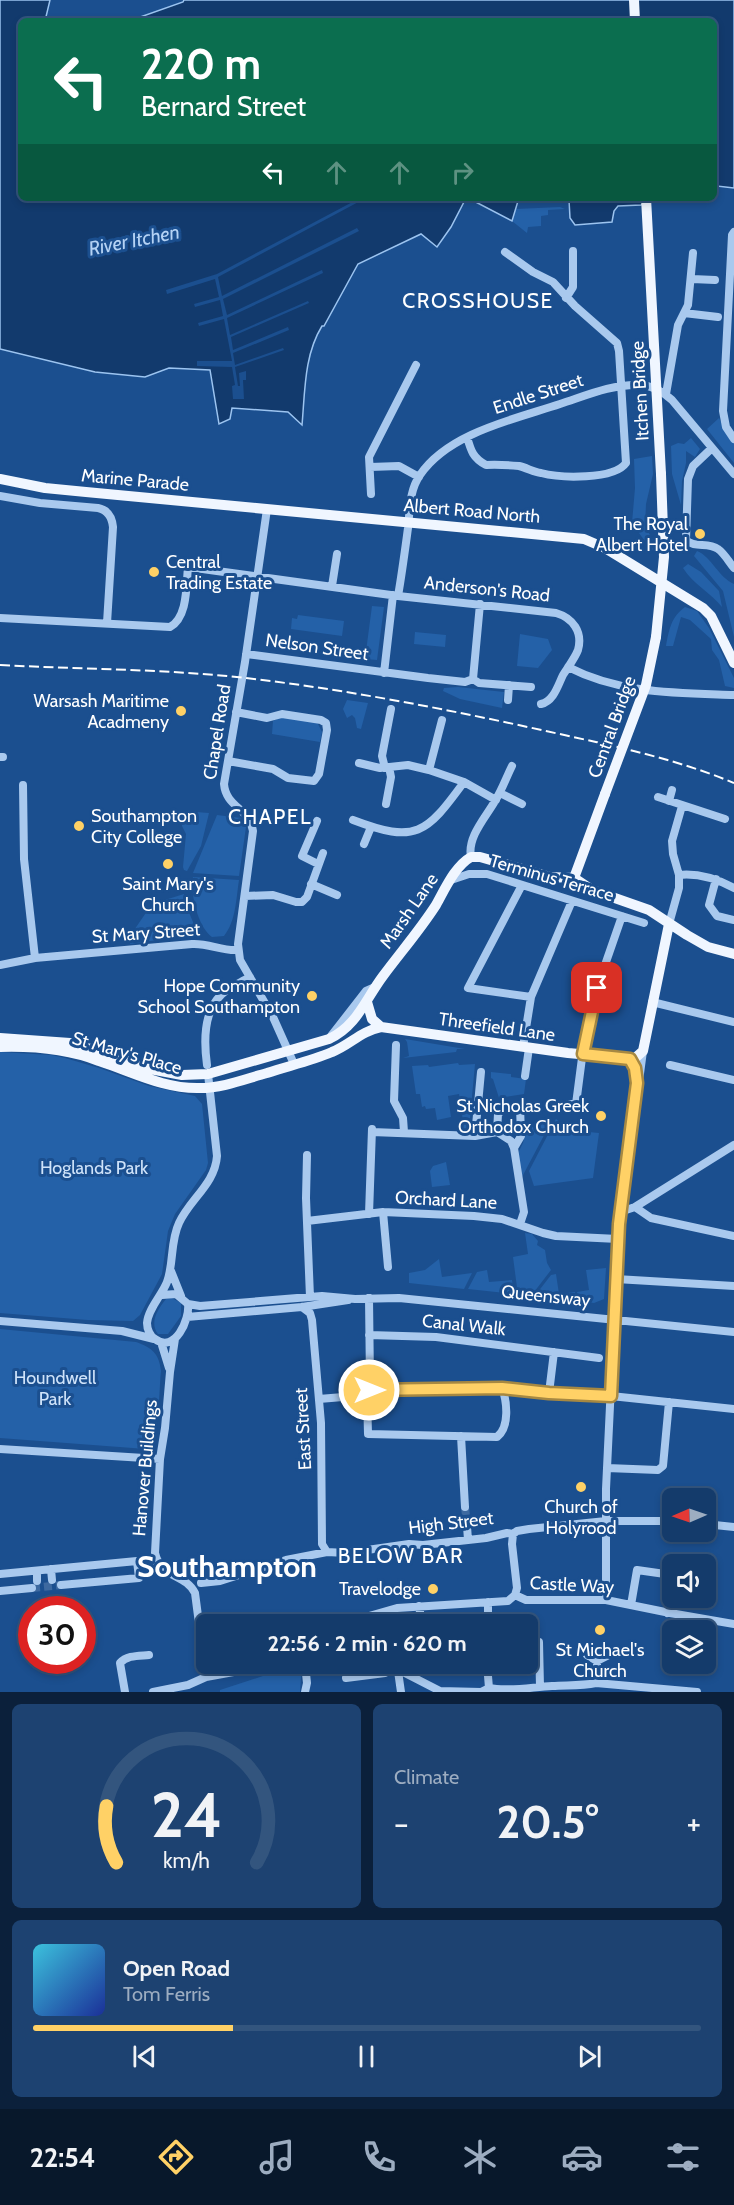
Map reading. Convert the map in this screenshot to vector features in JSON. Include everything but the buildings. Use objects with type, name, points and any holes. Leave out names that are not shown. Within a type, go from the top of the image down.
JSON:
[{"type":"main road","points":[[634,0],[635,18]]},
{"type":"main road","name":"Itchen Bridge","points":[[646,201],[664,536],[662,583]]},
{"type":"main road","name":"Marine Parade","points":[[0,479],[56,489],[267,509]]},
{"type":"main road","name":"Albert Road North","points":[[267,509],[584,539],[605,548],[696,602],[711,616],[734,663]]},
{"type":"main road","name":"Central Bridge","points":[[574,878],[642,697],[656,638],[662,583]]},
{"type":"main road","name":"Terminus Terrace","points":[[471,857],[480,857],[550,878],[574,878],[592,890],[649,909],[708,947],[734,954]]},
{"type":"main road","name":"Marsh Lane","points":[[290,1050],[329,1039],[347,1028],[413,938],[463,863],[471,857]]},
{"type":"main road","points":[[630,1059],[639,1056],[643,1051],[669,924]]},
{"type":"main road","points":[[367,1002],[372,1019],[381,1028]]},
{"type":"main road","points":[[294,1064],[334,1051],[365,1032],[381,1028]]},
{"type":"main road","name":"Threefield Lane","points":[[381,1028],[526,1048],[630,1059]]},
{"type":"main road","name":"St Mary's Place","points":[[0,1038],[70,1043],[110,1053],[170,1074],[191,1076],[207,1069],[290,1050]]},
{"type":"main road","name":"St Mary's Place","points":[[0,1047],[66,1052],[98,1060],[155,1082],[184,1087],[209,1088],[294,1064]]},
{"type":"street","points":[[734,232],[724,418],[734,439]]},
{"type":"street","points":[[566,298],[573,287],[573,251]]},
{"type":"street","points":[[467,438],[472,454],[486,465],[521,466],[543,474],[573,477],[614,473],[626,464],[619,351],[616,343],[566,298],[552,282],[505,252]]},
{"type":"street","points":[[666,394],[673,344],[678,325],[688,305],[693,253]]},
{"type":"street","points":[[692,279],[715,280]]},
{"type":"street","points":[[684,313],[718,317]]},
{"type":"street","points":[[371,494],[369,457],[416,364]]},
{"type":"street","points":[[621,386],[645,386],[666,394],[734,474]]},
{"type":"street","name":"Endle Street","points":[[419,477],[433,460],[467,438],[500,424],[621,386]]},
{"type":"street","points":[[712,448],[690,470],[686,540],[692,545],[712,546],[718,549],[734,568]]},
{"type":"street","points":[[370,467],[399,466],[419,477],[412,495],[384,672]]},
{"type":"street","points":[[0,496],[40,503],[98,508],[110,515],[112,527],[107,623],[0,618]]},
{"type":"street","name":"Chapel Road","points":[[237,950],[253,827],[247,815],[230,801],[224,784],[267,509]]},
{"type":"street","points":[[333,586],[337,554]]},
{"type":"street","name":"Anderson's Road","points":[[107,623],[164,627],[176,624],[184,603],[188,567],[395,595],[556,613],[569,618],[574,624],[579,640],[578,651],[568,668]]},
{"type":"street","points":[[473,679],[480,604]]},
{"type":"street","name":"Nelson Street","points":[[246,654],[465,682],[473,679],[479,683],[531,687]]},
{"type":"street","points":[[541,704],[546,703],[553,695],[568,668],[601,681],[638,690],[734,695]]},
{"type":"street","points":[[508,700],[509,685]]},
{"type":"street","points":[[386,804],[391,777],[382,756],[392,709]]},
{"type":"street","points":[[228,761],[273,769],[288,778],[314,781],[319,774],[327,730],[326,723],[321,720],[282,714],[267,718],[236,712]]},
{"type":"street","points":[[429,770],[442,720]]},
{"type":"street","points":[[359,763],[387,768],[408,765],[429,770],[522,804]]},
{"type":"street","points":[[471,857],[470,849],[476,831],[498,796],[512,766]]},
{"type":"street","points":[[353,820],[371,827],[399,833],[419,830],[436,819],[464,782]]},
{"type":"street","points":[[23,785],[24,859],[34,958]]},
{"type":"street","points":[[669,801],[672,789]]},
{"type":"street","points":[[658,797],[725,819]]},
{"type":"street","points":[[669,924],[677,900],[679,875],[672,848],[673,835],[682,806]]},
{"type":"street","points":[[710,826],[713,815]]},
{"type":"street","points":[[317,821],[302,856],[318,864]]},
{"type":"street","points":[[364,844],[371,827]]},
{"type":"street","points":[[245,896],[273,895],[300,903],[306,899],[323,853]]},
{"type":"street","name":"Terminus Terrace","points":[[451,880],[474,873],[487,874],[644,923]]},
{"type":"street","points":[[679,875],[689,874],[716,879],[734,888]]},
{"type":"street","points":[[716,879],[709,905],[717,916],[734,920]]},
{"type":"street","points":[[312,884],[337,895]]},
{"type":"street","points":[[522,885],[468,988],[531,997]]},
{"type":"street","points":[[525,1076],[531,997],[572,901]]},
{"type":"street","points":[[569,1104],[576,1104],[583,1054],[597,988],[622,916]]},
{"type":"street","name":"St Mary Street","points":[[0,965],[34,958],[192,944],[208,944],[237,950]]},
{"type":"street","points":[[237,950],[240,960],[290,1050],[294,1064]]},
{"type":"street","points":[[122,1331],[139,1326],[147,1320],[162,1295],[171,1270],[179,1224],[212,1176],[217,1163],[205,1036],[212,1009],[221,994],[250,977]]},
{"type":"street","name":"Marsh Lane","points":[[329,1039],[366,991],[375,987]]},
{"type":"street","points":[[652,1002],[734,1022]]},
{"type":"street","points":[[396,1045],[391,1055],[394,1101],[403,1118],[404,1132]]},
{"type":"street","points":[[606,1600],[607,1468],[618,1239],[643,1051]]},
{"type":"street","points":[[630,1059],[635,1068],[637,1083]]},
{"type":"street","points":[[670,1065],[734,1080]]},
{"type":"street","points":[[475,1136],[481,1072]]},
{"type":"street","points":[[497,1132],[498,1114],[504,1109],[520,1106],[521,1136],[514,1148]]},
{"type":"street","points":[[369,1214],[372,1131],[475,1136],[497,1132],[511,1141],[514,1148],[524,1212],[520,1224]]},
{"type":"street","points":[[621,1212],[635,1207],[734,1145]]},
{"type":"street","points":[[307,1155],[310,1296]]},
{"type":"street","points":[[635,1207],[651,1218],[734,1236]]},
{"type":"street","points":[[383,1212],[388,1267]]},
{"type":"street","name":"Orchard Lane","points":[[307,1221],[383,1212],[474,1216],[502,1219],[556,1236],[618,1239]]},
{"type":"street","points":[[0,1321],[122,1331],[158,1341],[175,1339],[187,1317],[188,1304],[181,1296],[171,1270]]},
{"type":"street","points":[[616,1279],[734,1286]]},
{"type":"street","points":[[162,1295],[169,1293],[181,1296]]},
{"type":"street","name":"Queensway","points":[[188,1304],[200,1306],[310,1296],[355,1299]]},
{"type":"street","points":[[369,1298],[368,1434],[497,1437],[504,1428],[506,1398],[502,1388]]},
{"type":"street","name":"Queensway","points":[[187,1317],[302,1307],[355,1299],[409,1298],[734,1332]]},
{"type":"street","name":"East Street","points":[[302,1307],[308,1310],[312,1320],[319,1399],[322,1544],[327,1552]]},
{"type":"street","points":[[147,1320],[147,1330],[158,1341]]},
{"type":"street","name":"Canal Walk","points":[[369,1335],[436,1337],[599,1358]]},
{"type":"street","name":"Hanover Buildings","points":[[156,1566],[160,1459],[175,1339]]},
{"type":"street","name":"Hanover Buildings","points":[[158,1341],[170,1372]]},
{"type":"street","points":[[549,1393],[554,1352]]},
{"type":"street","points":[[319,1399],[368,1392],[502,1388],[611,1396],[734,1409]]},
{"type":"street","points":[[607,1468],[658,1470],[663,1466],[669,1402]]},
{"type":"street","points":[[461,1436],[465,1507]]},
{"type":"street","points":[[0,1449],[160,1459]]},
{"type":"street","name":"High Street","points":[[201,1583],[220,1581],[286,1560],[327,1552],[346,1553],[423,1545],[513,1534],[529,1529],[606,1521],[662,1521]]},
{"type":"street","points":[[716,1525],[734,1527]]},
{"type":"street","points":[[467,1526],[468,1540]]},
{"type":"street","points":[[513,1534],[517,1588],[515,1595]]},
{"type":"street","points":[[0,1574],[137,1561],[139,1578],[61,1585]]},
{"type":"street","points":[[138,1568],[156,1566],[189,1584],[196,1599],[206,1677]]},
{"type":"street","points":[[51,1569],[52,1580]]},
{"type":"street","points":[[631,1605],[637,1570],[662,1574]]},
{"type":"street","points":[[0,1591],[35,1584],[37,1571]]},
{"type":"street","name":"Castle Way","points":[[373,1614],[419,1606],[508,1601],[515,1595],[526,1600],[606,1600],[734,1624]]},
{"type":"street","points":[[488,1602],[488,1614]]},
{"type":"street","points":[[419,1606],[420,1614]]},
{"type":"street","points":[[667,1613],[671,1608]]},
{"type":"street","points":[[539,1642],[540,1687]]},
{"type":"street","points":[[597,1661],[612,1654]]},
{"type":"street","points":[[125,1692],[120,1663],[123,1659],[133,1656],[149,1655]]},
{"type":"street","points":[[587,1655],[597,1661]]},
{"type":"street","points":[[596,1680],[597,1661]]},
{"type":"street","points":[[153,1692],[188,1685],[206,1677],[222,1674]]},
{"type":"street","points":[[305,1692],[306,1674]]},
{"type":"street","points":[[346,1678],[372,1674]]},
{"type":"street","points":[[398,1674],[401,1692]]},
{"type":"street","points":[[411,1674],[440,1691],[481,1692],[489,1688],[583,1686],[596,1680],[697,1692]]},
{"type":"street","points":[[488,1674],[489,1688]]},
{"type":"green space","points":[[474,201],[518,201],[516,209],[560,207],[565,209],[548,210],[548,215],[541,216],[541,226],[528,227],[527,233],[512,221]]},
{"type":"green space","points":[[569,201],[647,201],[641,205],[618,206],[614,211],[612,222],[576,225],[570,218]]},
{"type":"green space","points":[[719,418],[730,440],[734,443],[734,463],[707,429]]},
{"type":"green space","points":[[691,438],[700,449],[695,457],[686,451],[681,505],[672,474],[671,446],[678,443],[684,444]]},
{"type":"green space","points":[[652,456],[653,474],[646,504],[645,526],[656,546],[654,550],[651,550],[632,523],[635,488],[634,459]]},
{"type":"green space","points":[[697,551],[734,584],[734,637],[723,591],[694,556]]},
{"type":"green space","points":[[688,564],[701,572],[719,591],[722,607],[687,574],[683,568]]},
{"type":"green space","points":[[372,606],[384,607],[377,660],[365,659]]},
{"type":"green space","points":[[685,607],[697,611],[709,628],[734,678],[734,688],[725,686],[719,660],[712,650],[711,639],[690,620],[681,617],[673,646],[666,646],[674,620]]},
{"type":"green space","points":[[298,615],[344,621],[342,636],[291,629],[292,618],[297,619]]},
{"type":"green space","points":[[415,632],[446,635],[445,647],[414,644]]},
{"type":"green space","points":[[520,634],[548,639],[552,650],[538,668],[517,666]]},
{"type":"green space","points":[[458,687],[504,692],[502,708],[460,699],[443,691],[444,688]]},
{"type":"green space","points":[[347,700],[368,703],[361,729],[357,728],[352,715],[347,718],[343,709]]},
{"type":"green space","points":[[281,717],[317,722],[322,732],[320,742],[272,734],[273,721]]},
{"type":"green space","points":[[182,811],[209,813],[201,846],[187,871],[183,867],[186,834],[182,826]]},
{"type":"green space","points":[[217,815],[241,818],[246,827],[239,876],[193,873]]},
{"type":"green space","points":[[193,877],[239,880],[233,917],[224,936],[212,937],[203,926],[194,901]]},
{"type":"green space","points":[[184,894],[198,934],[130,944],[130,936],[152,904]]},
{"type":"green space","points":[[405,1039],[465,1049],[403,1058],[409,1056]]},
{"type":"green space","name":"Hoglands Park","points":[[0,1052],[65,1058],[149,1086],[195,1096],[202,1104],[208,1163],[206,1170],[175,1214],[168,1231],[162,1274],[140,1315],[133,1321],[0,1313]]},
{"type":"green space","points":[[458,1063],[459,1065],[475,1064],[467,1131],[461,1131],[460,1122],[463,1121],[459,1094],[448,1096],[451,1117],[437,1120],[435,1108],[422,1107],[420,1094],[416,1094],[412,1066],[428,1065],[429,1067]]},
{"type":"green space","points":[[491,1072],[511,1074],[511,1077],[526,1079],[524,1094],[499,1098]]},
{"type":"green space","points":[[556,1119],[568,1130],[599,1133],[593,1178],[534,1186],[529,1171]]},
{"type":"green space","points":[[551,1122],[522,1177],[518,1153],[527,1126]]},
{"type":"green space","points":[[446,1162],[450,1185],[432,1187],[430,1171],[433,1166]]},
{"type":"green space","points":[[525,1233],[532,1234],[538,1241],[537,1245],[545,1250],[547,1263],[551,1270],[531,1296],[518,1295],[513,1257],[528,1254]]},
{"type":"green space","points":[[439,1259],[442,1277],[472,1273],[464,1289],[409,1283],[409,1273],[425,1270]]},
{"type":"green space","points":[[606,1268],[604,1299],[594,1303],[579,1301],[577,1292],[589,1290],[586,1270]]},
{"type":"green space","points":[[487,1270],[489,1282],[512,1280],[514,1294],[468,1289],[477,1272]]},
{"type":"green space","points":[[556,1274],[559,1294],[575,1292],[576,1301],[534,1297],[551,1275]]},
{"type":"green space","points":[[172,1298],[181,1303],[181,1316],[168,1334],[158,1334],[154,1320],[166,1299]]},
{"type":"green space","name":"Houndwell Park","points":[[0,1329],[136,1342],[150,1349],[156,1355],[161,1371],[156,1425],[151,1444],[146,1449],[0,1438]]},
{"type":"green space","points":[[301,1674],[300,1692],[220,1692],[220,1690],[266,1675]]},
{"type":"water","name":"River Itchen","points":[[0,0],[50,0],[46,18],[18,18],[18,201],[464,201],[437,247],[421,234],[358,264],[316,337],[306,374],[302,425],[288,412],[232,408],[230,419],[219,424],[210,370],[169,368],[145,377],[95,372],[0,349]]},
{"type":"water","points":[[184,0],[734,0],[734,188],[717,186],[717,18],[138,18]]},
{"type":"water","points":[[474,201],[518,201],[512,221]]},
{"type":"water","points":[[569,201],[647,201],[641,205],[618,206],[614,211],[612,222],[575,225],[570,218]]},
{"type":"pier","points":[[354,201],[360,201],[218,277],[222,296],[357,228],[359,231],[223,299],[227,315],[322,270],[323,273],[227,318],[230,335],[308,301],[309,303],[231,337],[233,350],[288,327],[289,330],[233,353],[235,365],[283,348],[284,350],[235,367],[238,386],[240,386],[239,373],[246,371],[246,380],[243,380],[244,399],[233,399],[232,386],[235,385],[232,367],[197,366],[197,361],[232,361],[224,319],[199,326],[198,323],[223,316],[220,300],[195,307],[194,304],[219,297],[215,279],[167,294],[166,290],[217,274]]},
{"type":"tunnel","points":[[465,1507],[467,1526]]},
{"type":"tunnel","points":[[32,1588],[61,1585]]},
{"type":"railway","points":[[0,665],[142,670],[227,676],[347,692],[467,714],[617,747],[688,766],[734,783]]},
{"type":"place","name":"The Royal Albert Hotel","points":[[700,534]]},
{"type":"place","name":"Central Trading Estate","points":[[154,572]]},
{"type":"place","name":"Warsash Maritime Acadmeny","points":[[181,711]]},
{"type":"place","name":"Southampton City College","points":[[79,826]]},
{"type":"place","name":"Saint Mary's Church","points":[[168,864]]},
{"type":"place","name":"Hope Community School Southampton","points":[[312,996]]},
{"type":"place","name":"St Nicholas Greek Orthodox Church","points":[[601,1116]]},
{"type":"place","name":"Church of Holyrood","points":[[581,1487]]},
{"type":"place","name":"Travelodge","points":[[433,1589]]},
{"type":"place","name":"St Michael's Church","points":[[600,1630]]},
{"type":"district","name":"CROSSHOUSE","points":[[478,300]]},
{"type":"district","name":"CHAPEL","points":[[270,816]]},
{"type":"district","name":"BELOW BAR","points":[[401,1555]]},
{"type":"district","name":"Southampton","points":[[227,1566]]},
{"type":"route","points":[[369,1390],[502,1388],[611,1396],[619,1224],[637,1083],[634,1064],[630,1059],[583,1054],[585,1035],[597,988]]}]
